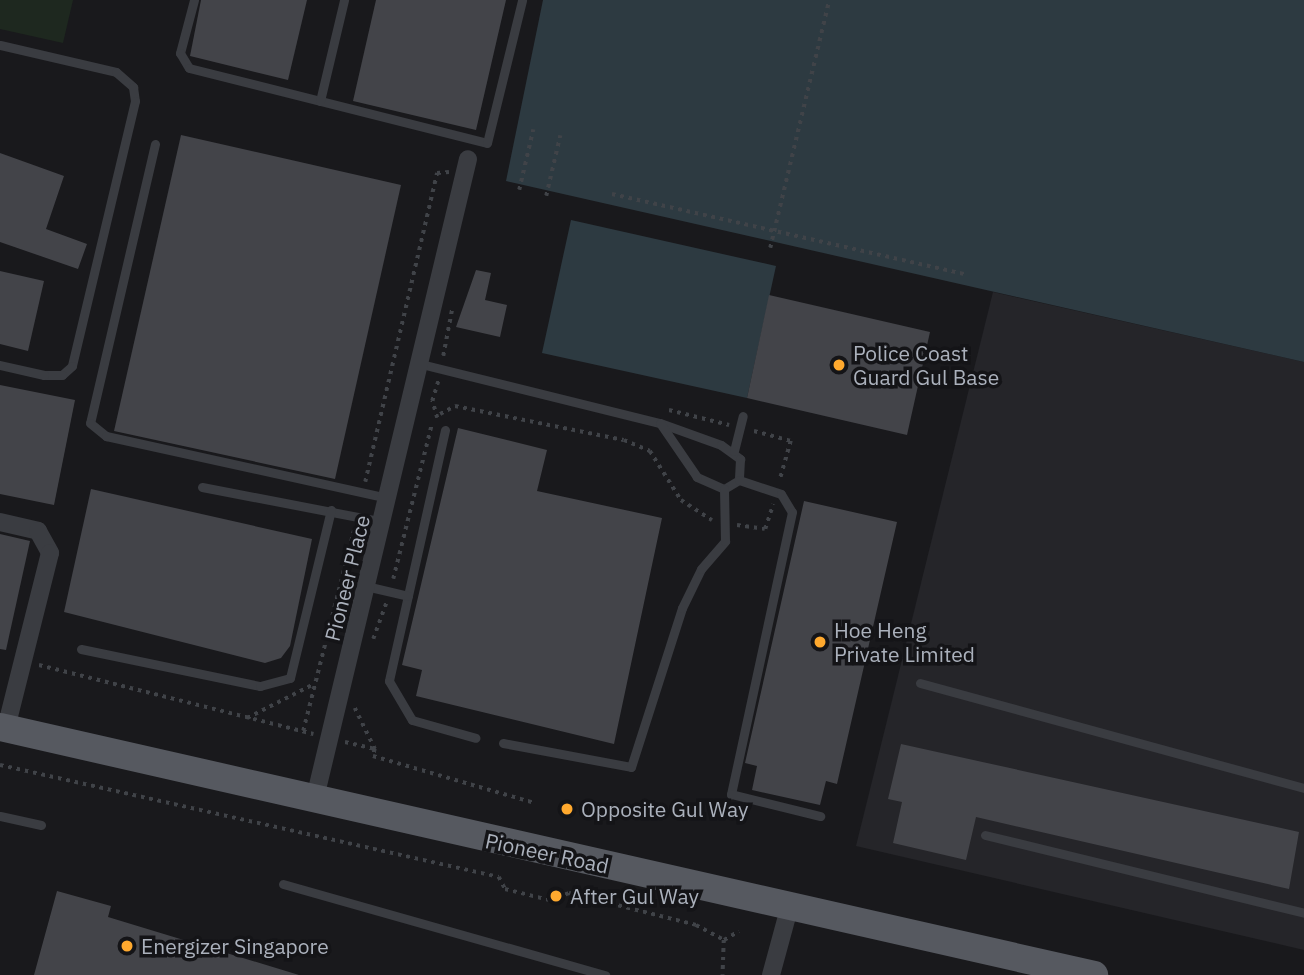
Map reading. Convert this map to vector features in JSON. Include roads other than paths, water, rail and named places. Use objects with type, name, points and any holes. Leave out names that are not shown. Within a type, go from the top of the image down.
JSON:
[{"type":"main road","name":"Pioneer Road","points":[[3,728],[314,802],[790,905],[1094,975]]},
{"type":"street","name":"Pioneer Place","points":[[314,802],[335,732],[370,587],[468,157]]},
{"type":"street","points":[[0,522],[32,530],[47,541],[50,553],[3,728]]},
{"type":"street","points":[[771,975],[790,905]]},
{"type":"lane","points":[[194,0],[180,53],[185,65],[320,101],[468,157],[486,144],[491,136],[522,0]]},
{"type":"lane","points":[[320,101],[344,0]]},
{"type":"lane","points":[[0,45],[116,72],[133,87],[135,101],[72,366],[62,375],[44,375],[0,365]]},
{"type":"lane","points":[[155,144],[90,423],[106,436],[390,499]]},
{"type":"lane","points":[[421,364],[660,423],[734,452]]},
{"type":"lane","points":[[724,489],[739,480],[742,468],[734,452],[743,416]]},
{"type":"lane","points":[[660,423],[697,477],[724,489]]},
{"type":"lane","points":[[445,430],[408,596],[391,693],[412,720],[476,738]]},
{"type":"lane","points":[[739,480],[777,492],[792,512],[731,794],[820,816]]},
{"type":"lane","points":[[202,487],[384,522]]},
{"type":"lane","points":[[503,743],[631,767],[682,608],[701,569],[718,556],[728,523],[724,489]]},
{"type":"lane","points":[[81,649],[260,686],[290,678],[331,510]]},
{"type":"lane","points":[[370,587],[408,596]]},
{"type":"lane","points":[[920,683],[1304,788]]},
{"type":"lane","points":[[0,816],[41,825]]},
{"type":"lane","points":[[985,835],[1304,913]]},
{"type":"lane","points":[[283,884],[605,975]]},
{"type":"place","name":"Police Coast Guard Gul Base","points":[[839,365]]},
{"type":"place","name":"Hoe Heng Private Limited","points":[[820,642]]},
{"type":"place","name":"Opposite Gul Way","points":[[567,809]]},
{"type":"place","name":"After Gul Way","points":[[556,896]]},
{"type":"place","name":"Energizer Singapore","points":[[127,946]]}]
